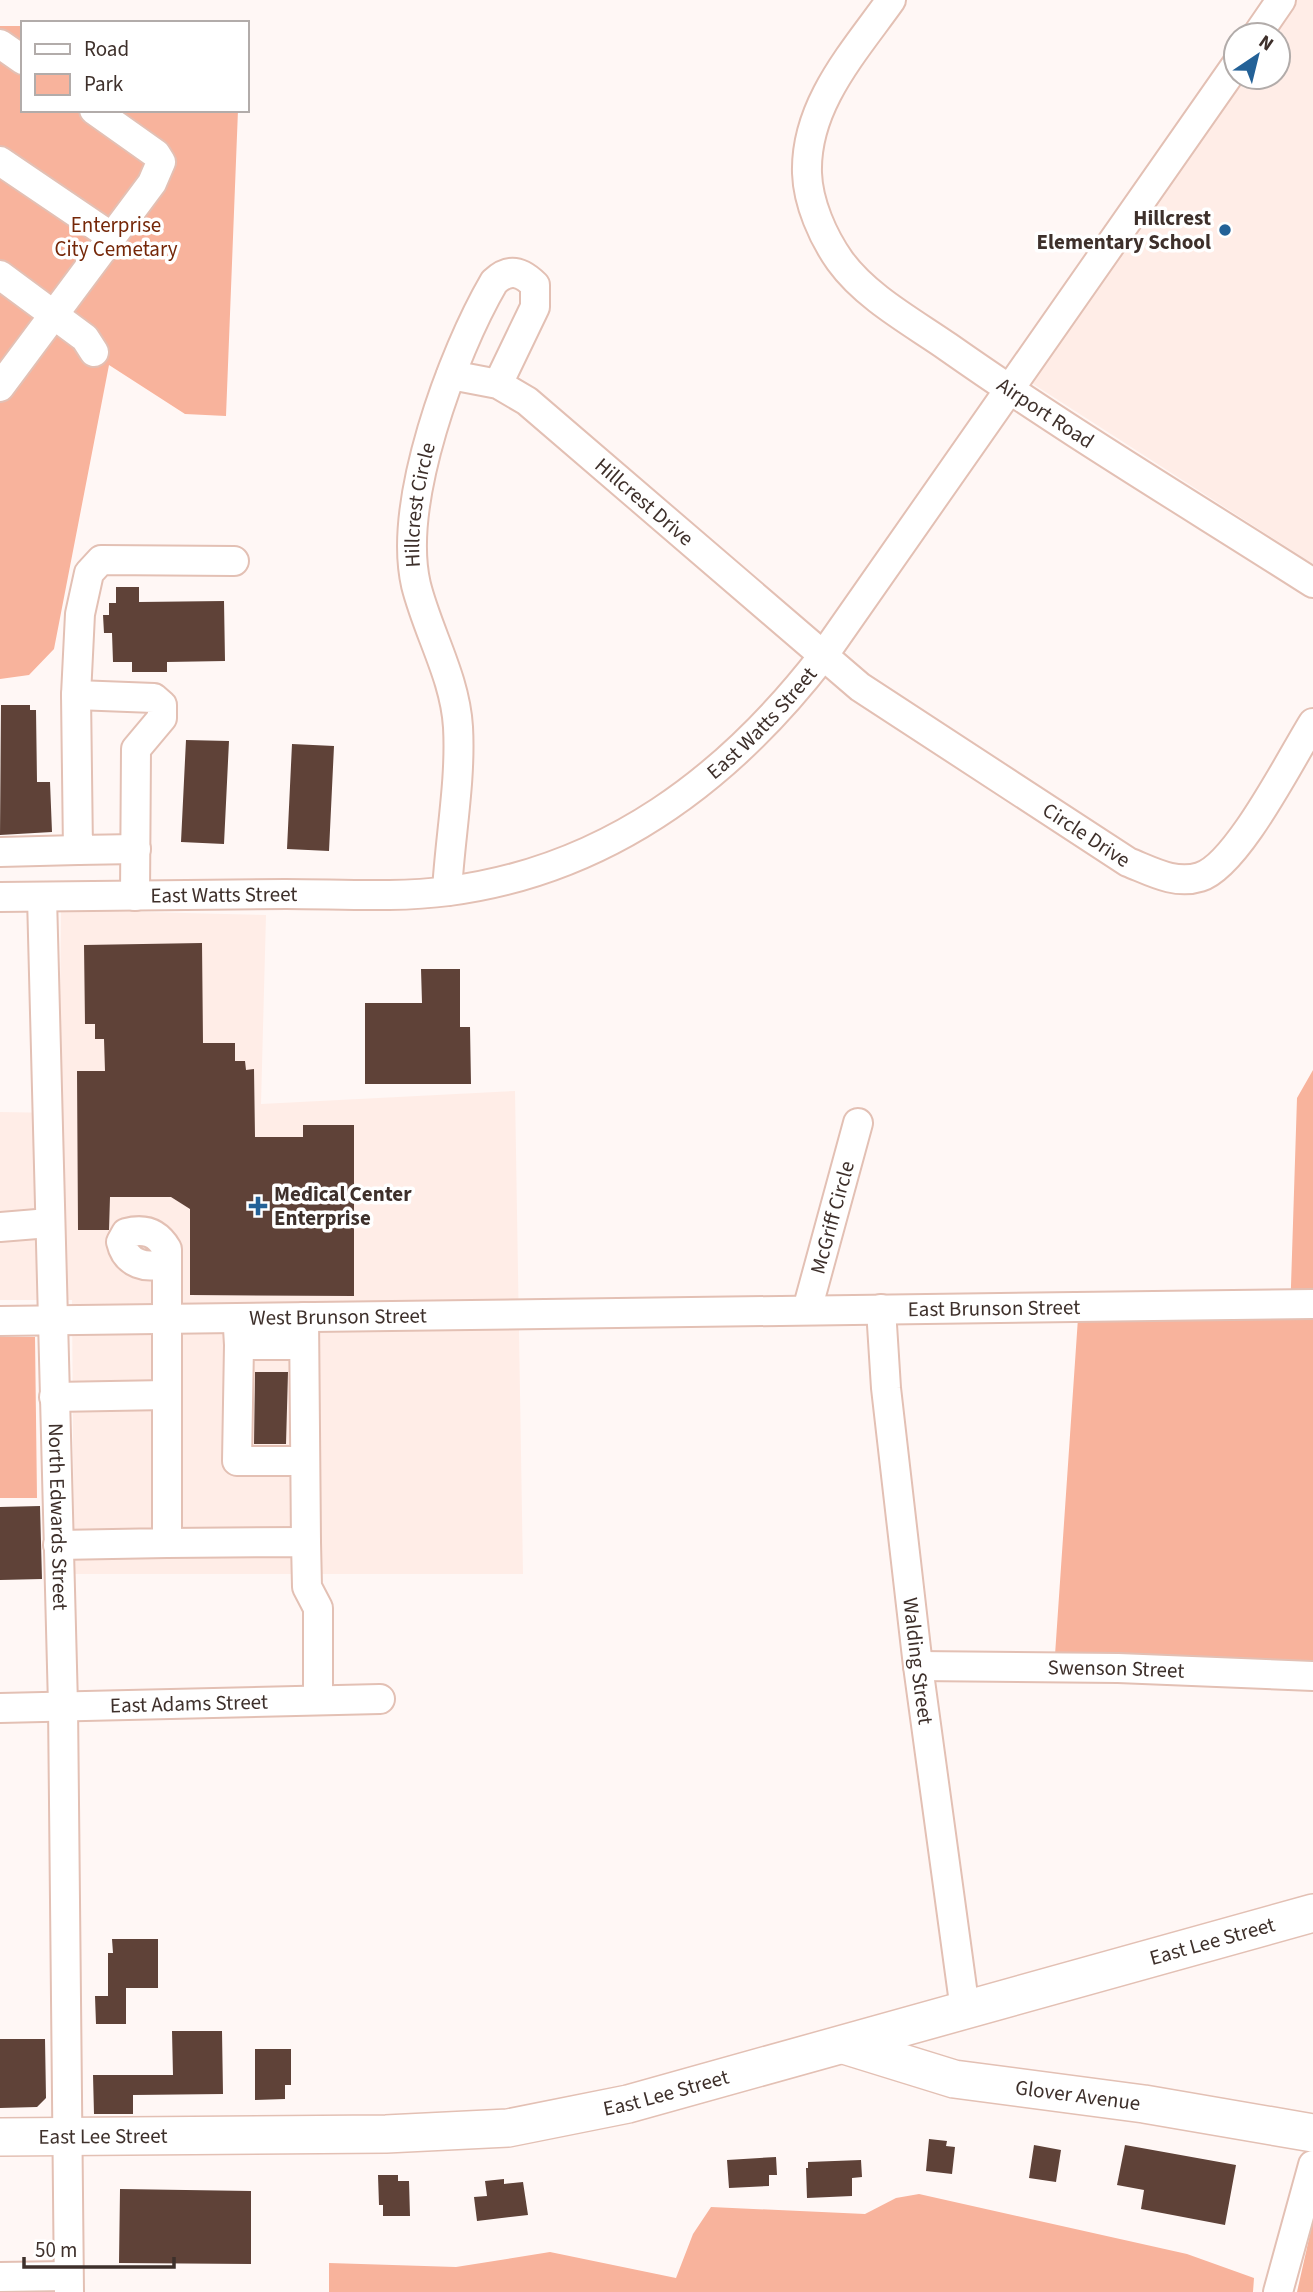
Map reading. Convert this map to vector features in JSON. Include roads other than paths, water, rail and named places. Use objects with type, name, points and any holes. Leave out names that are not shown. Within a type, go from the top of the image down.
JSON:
[{"type":"main road","name":"East Lee Street","points":[[0,2137],[386,2134],[508,2128],[628,2104],[1313,1913]]},
{"type":"main road","name":"Glover Avenue","points":[[844,2045],[954,2079],[1157,2106],[1313,2133]]},
{"type":"street","name":"Airport Road","points":[[891,0],[833,82],[812,125],[807,174],[817,220],[841,262],[876,296],[1010,389],[1313,583]]},
{"type":"street","points":[[1267,21],[1281,0]]},
{"type":"street","points":[[0,44],[21,59]]},
{"type":"street","name":"East Watts Street","points":[[0,897],[382,896],[447,891],[533,874],[579,857],[642,822],[703,782],[740,751],[790,698],[823,656],[1222,85]]},
{"type":"street","points":[[0,387],[152,183],[161,162],[156,154],[97,112]]},
{"type":"street","points":[[0,161],[112,237]]},
{"type":"street","name":"Hillcrest Circle","points":[[447,891],[458,726],[449,678],[416,586],[411,552],[412,523],[420,482],[461,348],[494,282],[502,274],[515,271],[526,276],[534,285],[535,307],[498,384]]},
{"type":"street","points":[[0,275],[85,338],[94,352]]},
{"type":"street","name":"Hillcrest Drive","points":[[452,375],[498,384],[557,424],[823,656]]},
{"type":"street","points":[[78,850],[76,695],[80,614],[89,573],[101,560],[234,561]]},
{"type":"street","name":"Circle Drive","points":[[823,656],[860,687],[1128,862],[1175,880],[1201,877],[1223,863],[1239,843],[1313,723]]},
{"type":"street","points":[[76,695],[154,698],[162,705],[162,718],[136,749],[135,896]]},
{"type":"street","points":[[0,852],[135,849]]},
{"type":"street","name":"North Edwards Street","points":[[42,897],[63,1705],[69,2284]]},
{"type":"street","name":"McGriff Circle","points":[[807,1310],[858,1123]]},
{"type":"street","points":[[0,1227],[49,1223]]},
{"type":"street","points":[[166,1262],[167,1543]]},
{"type":"street","name":"East Brunson Street","points":[[674,1311],[1313,1304]]},
{"type":"street","name":"Walding Street","points":[[881,1308],[886,1388],[918,1666],[965,2010]]},
{"type":"street","name":"West Brunson Street","points":[[0,1321],[167,1320],[238,1332],[304,1317],[674,1311]]},
{"type":"street","points":[[304,1317],[307,1587],[318,1608],[318,1700]]},
{"type":"street","points":[[304,1345],[238,1332],[237,1461],[305,1461]]},
{"type":"street","points":[[54,1397],[167,1395]]},
{"type":"street","points":[[58,1545],[306,1542]]},
{"type":"street","name":"Swenson Street","points":[[918,1666],[1118,1668],[1313,1676]]},
{"type":"street","name":"East Adams Street","points":[[0,1708],[380,1699]]},
{"type":"street","points":[[1278,2292],[1313,2165]]},
{"type":"street","points":[[0,2277],[69,2284]]},
{"type":"place","name":"Hillcrest Elementary School","points":[[1225,230]]},
{"type":"place","name":"Medical Center Enterprise","points":[[258,1206]]},
{"type":"park label","name":"Enterprise City Cemetary","points":[[116,237]]}]
